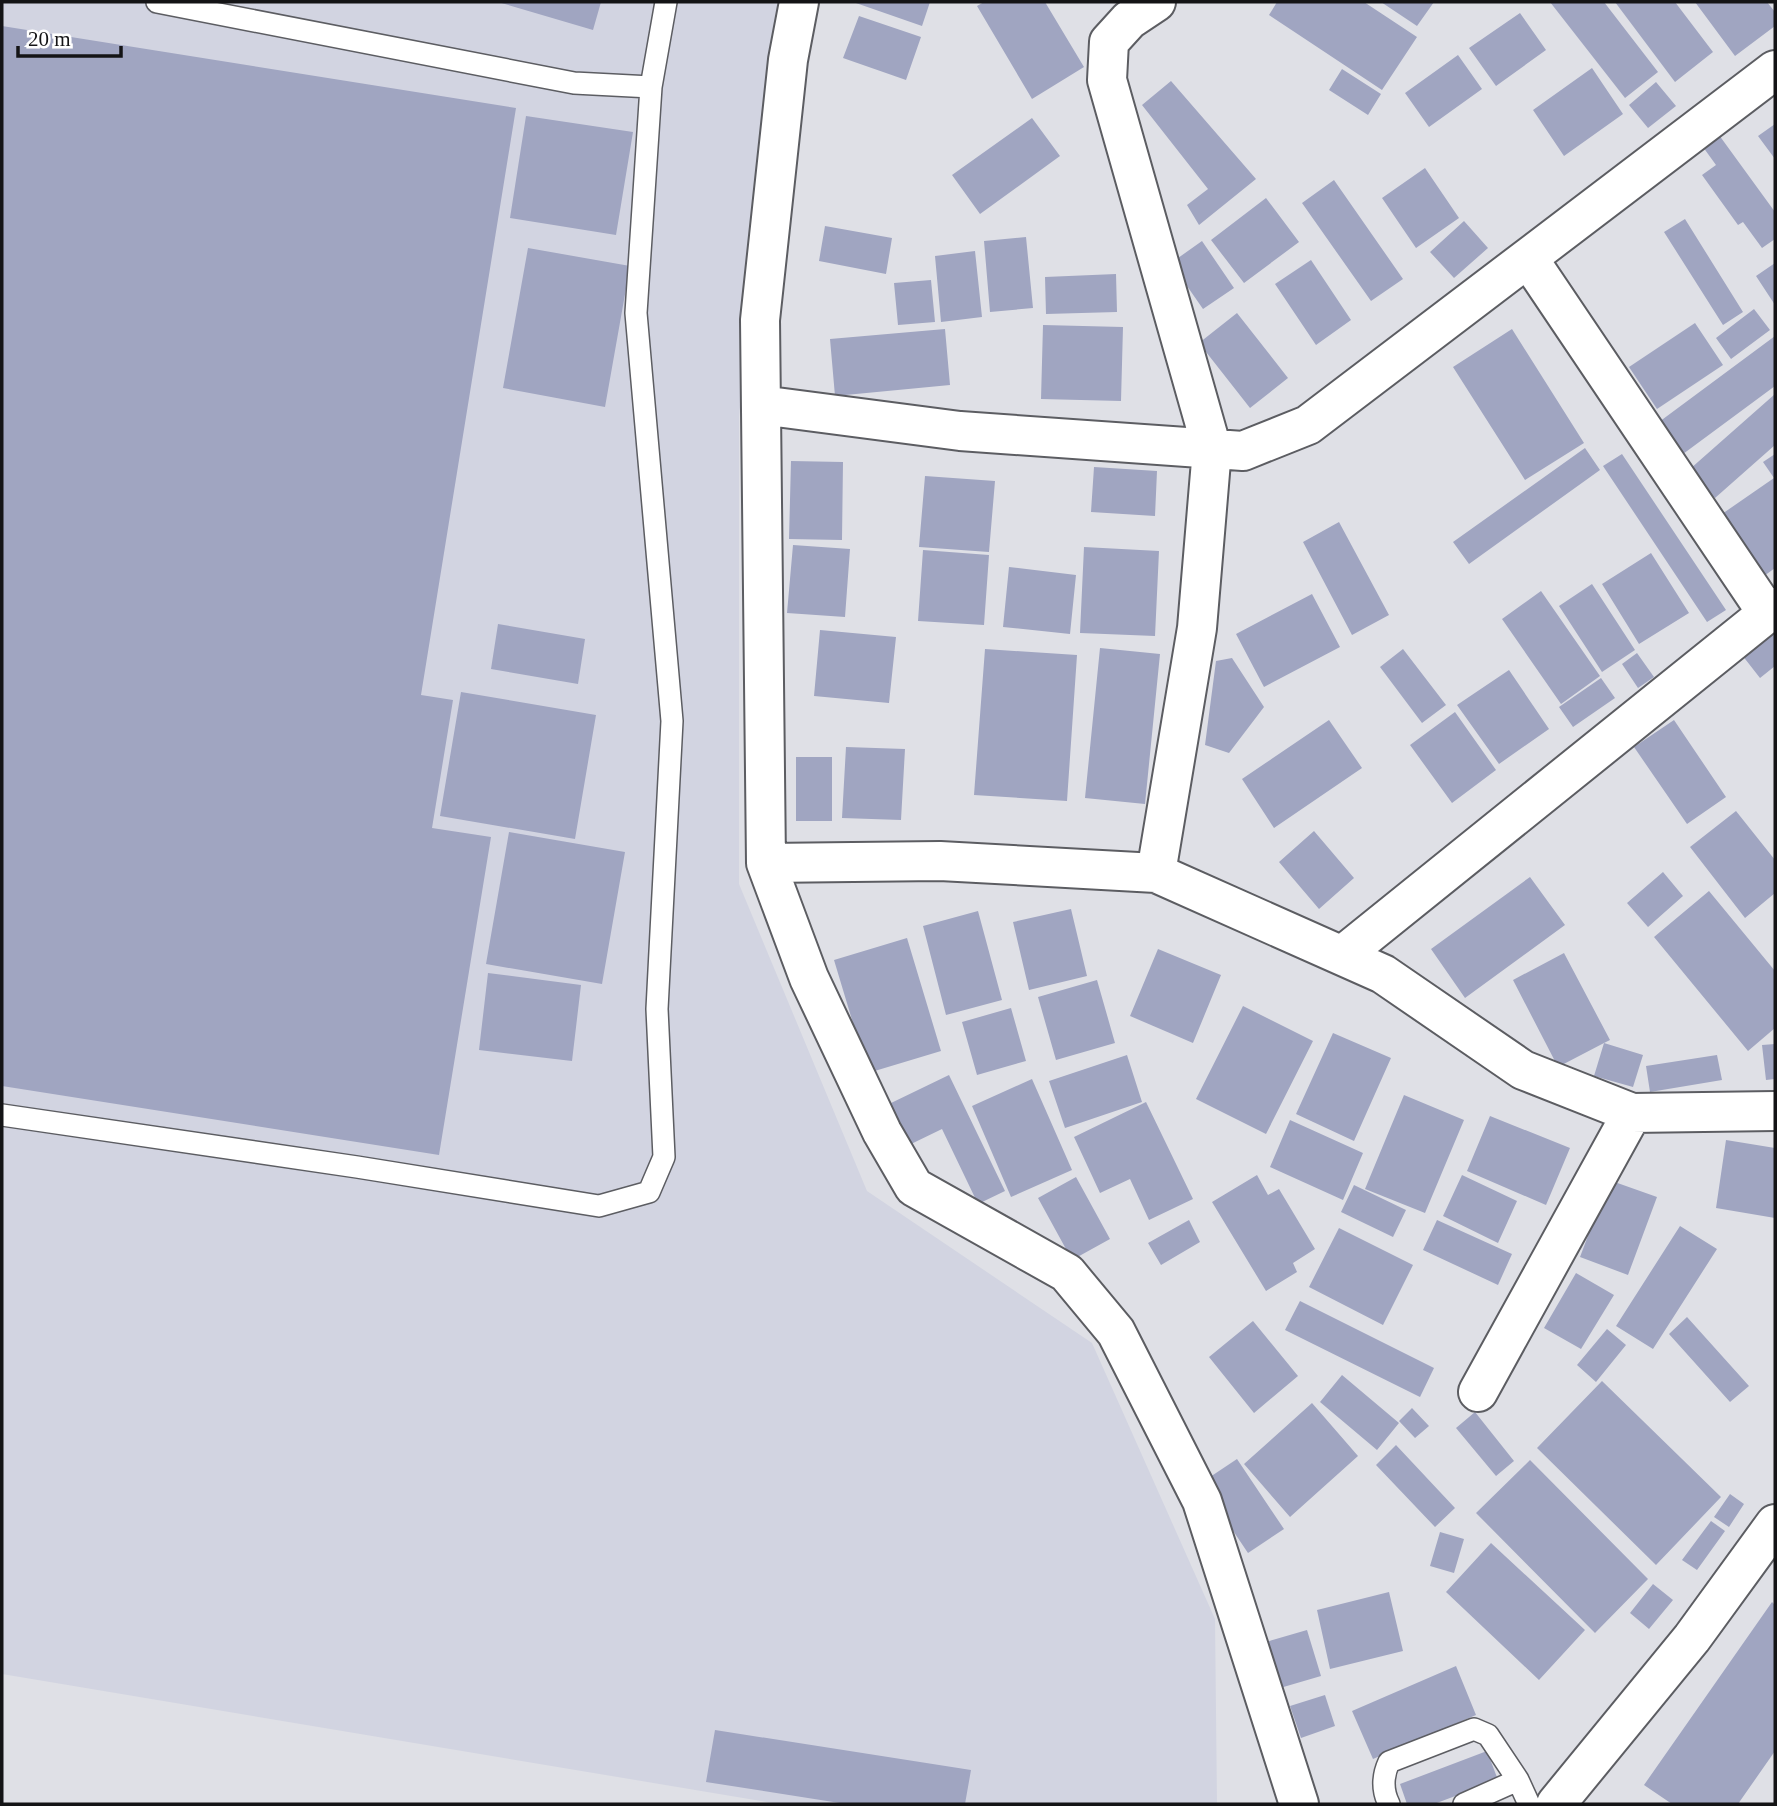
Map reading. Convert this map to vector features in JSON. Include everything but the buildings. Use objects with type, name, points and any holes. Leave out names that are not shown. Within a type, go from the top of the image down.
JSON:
[{"type":"street","points":[[799,2],[788,60],[760,320],[766,863],[809,978],[883,1132],[914,1187],[1067,1273],[1116,1332],[1202,1501],[1299,1804]]},
{"type":"street","points":[[1156,2],[1129,20],[1109,42],[1107,80],[1212,449],[1197,628],[1156,873]]},
{"type":"street","points":[[761,405],[960,431],[1243,451],[1308,425],[1775,70]]},
{"type":"street","points":[[1343,954],[1771,610],[1528,258]]},
{"type":"street","points":[[766,863],[940,861],[1156,873],[1383,974],[1523,1070],[1632,1113],[1775,1111]]},
{"type":"street","points":[[1478,1392],[1632,1113]]},
{"type":"street","points":[[1556,1804],[1692,1638],[1775,1524]]},
{"type":"lane","points":[[158,2],[574,83],[651,87]]},
{"type":"lane","points":[[2,1115],[599,1206],[649,1192],[664,1157],[657,1009],[672,721],[636,313],[651,87],[666,2]]},
{"type":"lane","points":[[1389,1804],[1384,1790],[1389,1762],[1474,1729],[1488,1734],[1518,1780],[1529,1804]]},
{"type":"lane","points":[[1464,1804],[1518,1780]]},
{"type":"shaded area","points":[[2,2],[785,2],[739,416],[739,884],[867,1191],[1092,1343],[1215,1619],[1217,1804],[779,1804],[2,1674]]}]
